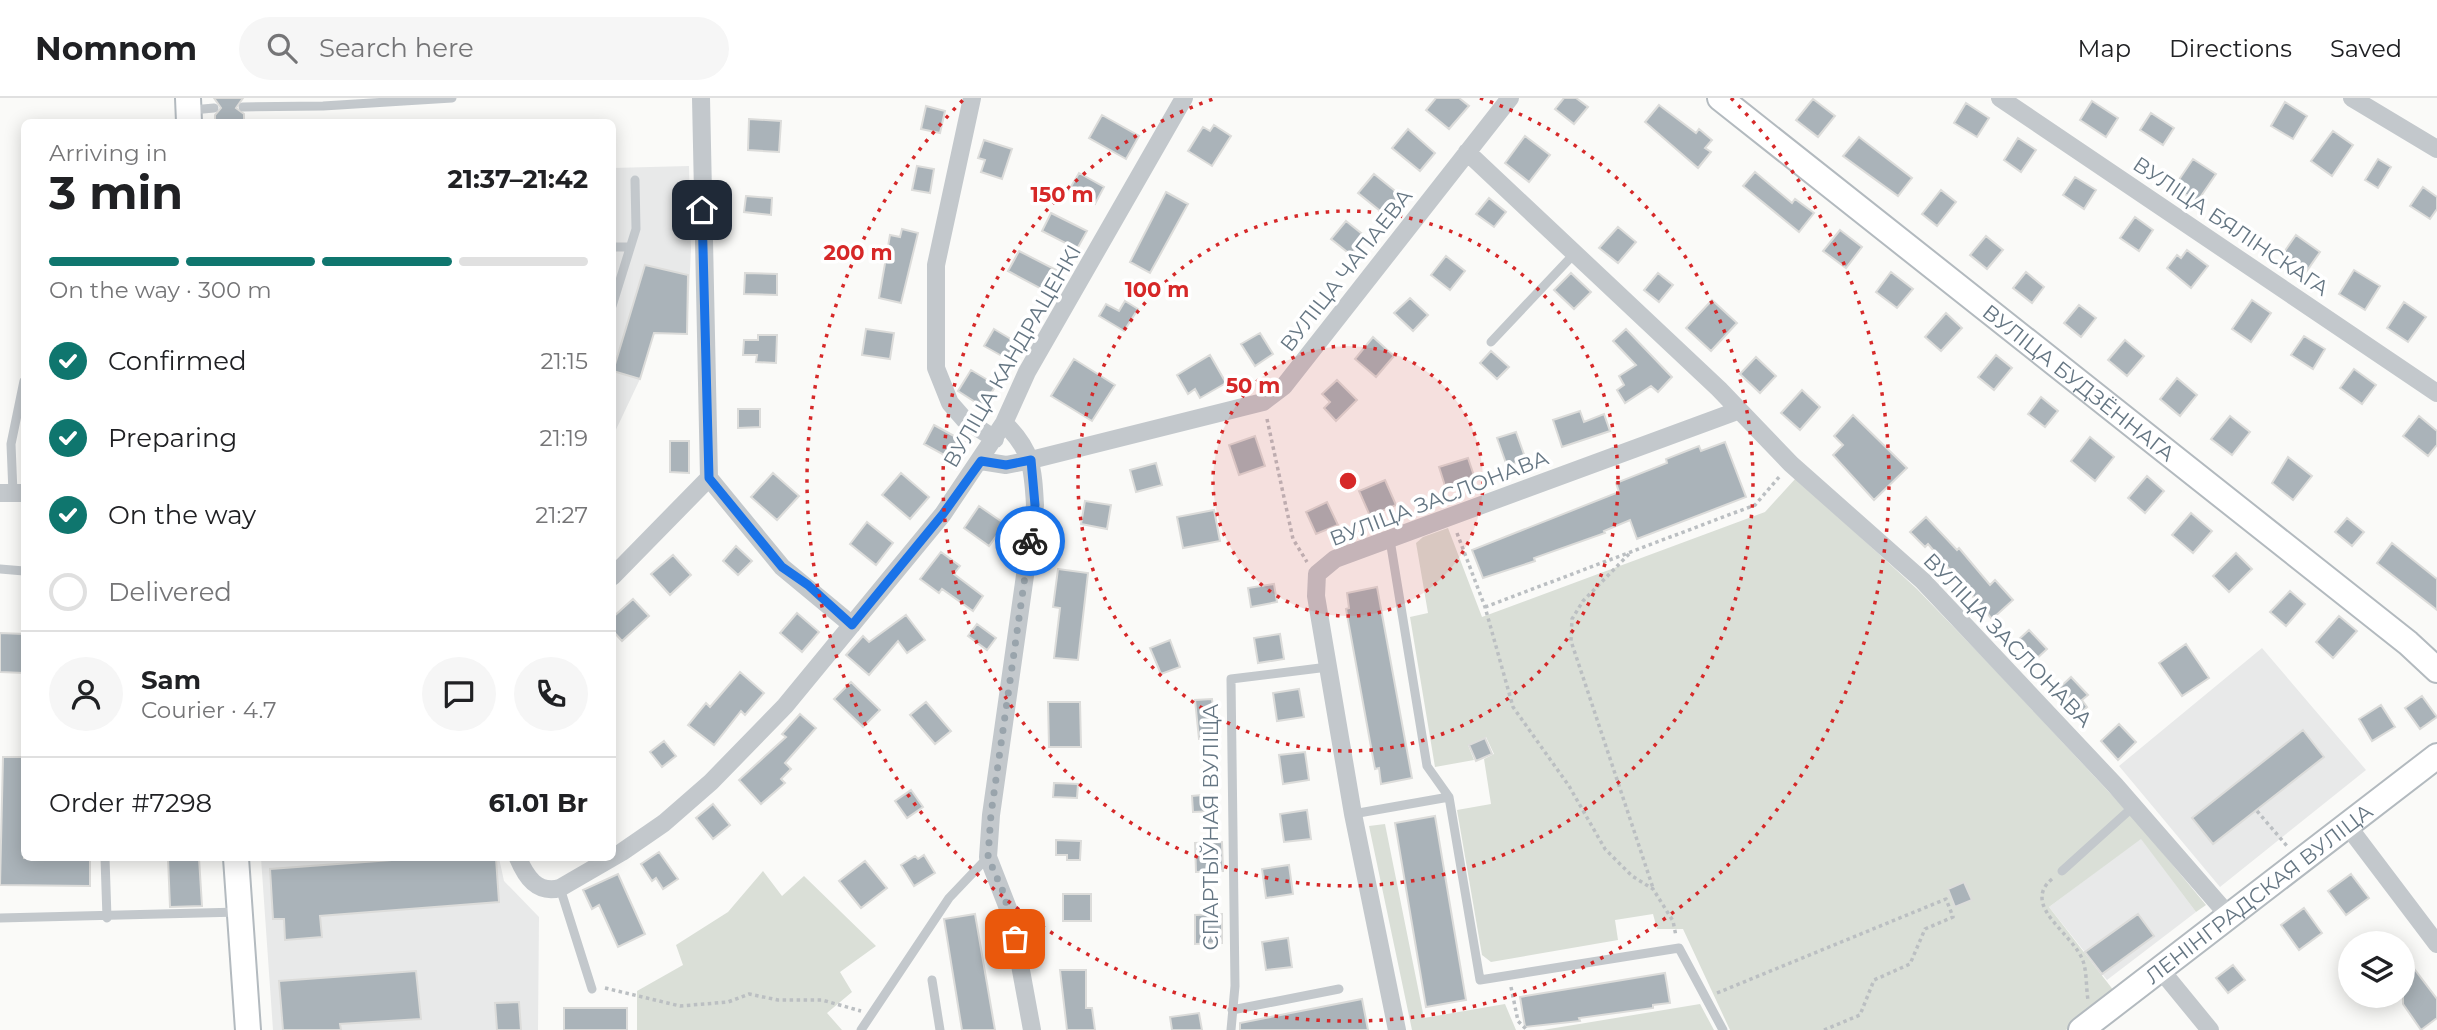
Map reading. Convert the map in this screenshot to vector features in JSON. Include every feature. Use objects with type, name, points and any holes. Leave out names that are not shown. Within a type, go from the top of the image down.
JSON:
[{"type":"street","points":[[701,98],[709,478],[782,567],[808,585],[852,625]]},
{"type":"street","points":[[972,98],[936,265],[936,355],[941,387],[964,419],[1020,438],[1031,460],[1035,505],[991,814],[988,857],[1011,916],[1032,1030]]},
{"type":"street","name":"ВУЛІЦА КАНДРАЦЕНКІ","points":[[616,855],[712,782],[785,706],[943,514],[999,431],[1027,372],[1184,98]]},
{"type":"street","name":"ВУЛІЦА ЧАПАЕВА","points":[[981,461],[1006,465],[1031,460],[1263,402],[1284,386],[1510,98]]},
{"type":"street","name":"ВУЛІЦА БУДЗЁННАГА","points":[[1720,98],[2377,618],[2437,670]]},
{"type":"street","name":"ВУЛІЦА БЯЛІНСКАГА","points":[[2000,98],[2437,393]]},
{"type":"street","points":[[2352,98],[2437,149]]},
{"type":"street","name":"ВУЛІЦА ЗАСЛОНАВА","points":[[1467,152],[1719,389],[1737,411],[1791,464],[1923,581],[2134,806],[2229,916]]},
{"type":"street","name":"ВУЛІЦА ЗАСЛОНАВА","points":[[1317,574],[1335,559],[1737,411]]},
{"type":"street","points":[[616,573],[709,478]]},
{"type":"street","points":[[1317,574],[1316,596],[1353,814],[1397,1030]]},
{"type":"street","name":"ЛЕНІНГРАДСКАЯ ВУЛІЦА","points":[[2086,1026],[2437,756]]},
{"type":"street","points":[[2347,825],[2437,944]]},
{"type":"street","points":[[236,861],[248,1030]]},
{"type":"street","points":[[519,861],[536,886],[549,891],[560,888]]},
{"type":"street","name":"ВУЛІЦА КАНДРАЦЕНКІ","points":[[560,888],[606,861]]},
{"type":"street","points":[[2160,969],[2210,1030]]},
{"type":"lane","points":[[243,107],[452,99]]},
{"type":"lane","points":[[188,110],[214,108]]},
{"type":"lane","points":[[616,293],[636,229],[635,180]]},
{"type":"lane","points":[[616,247],[630,247]]},
{"type":"lane","points":[[1491,342],[1575,253]]},
{"type":"lane","points":[[13,493],[12,444],[21,397]]},
{"type":"lane","points":[[1390,540],[1427,766],[1449,797],[1480,980],[1679,948],[1723,1030]]},
{"type":"lane","points":[[0,569],[21,571]]},
{"type":"lane","name":"СПАРТЫЎНАЯ ВУЛІЦА","points":[[1231,1030],[1235,986],[1231,679],[1328,667]]},
{"type":"lane","points":[[1353,814],[1449,797]]},
{"type":"lane","points":[[2062,871],[2134,806]]},
{"type":"lane","points":[[861,1030],[949,898],[988,857]]},
{"type":"lane","points":[[105,861],[107,918]]},
{"type":"lane","points":[[560,888],[591,986]]},
{"type":"lane","points":[[0,918],[107,918],[241,912]]},
{"type":"lane","points":[[932,980],[940,1030]]},
{"type":"lane","points":[[1232,1010],[1339,989]]},
{"type":"path","points":[[1263,402],[1293,539],[1300,554],[1317,574]]},
{"type":"path","points":[[1485,607],[1755,505],[1791,464]]},
{"type":"path","points":[[1451,518],[1485,607],[1513,707],[1569,786],[1605,849],[1632,876],[1653,890]]},
{"type":"path","points":[[1629,554],[1583,601],[1572,619],[1571,641],[1653,890],[1673,921],[1679,948]]},
{"type":"path","points":[[2257,811],[2300,861]]},
{"type":"path","points":[[2062,871],[2044,886],[2040,896],[2043,907],[2083,960],[2086,1026]]},
{"type":"path","points":[[1705,997],[1946,899],[1954,917],[1925,929],[1910,964],[1874,980],[1860,1015],[1824,1030]]},
{"type":"path","points":[[1508,976],[1518,1021],[1527,1030]]},
{"type":"path","points":[[591,986],[680,1006],[728,1002],[750,994],[778,1000],[822,1000],[871,1014]]},
{"type":"shaded area","points":[[689,166],[691,249],[687,334],[677,334],[657,323],[640,379],[616,430],[616,168]]},
{"type":"shaded area","points":[[1796,478],[1917,589],[1997,672],[2137,822],[2206,905],[2196,912],[2141,839],[2049,907],[2114,991],[2066,1030],[1730,1030],[1683,929],[1657,929],[1653,914],[1615,920],[1618,940],[1491,962],[1482,955],[1457,810],[1491,804],[1484,759],[1494,754],[1486,737],[1468,745],[1474,760],[1435,767],[1410,617],[1428,613],[1416,543],[1423,537],[1448,528],[1482,617],[1765,512]]},
{"type":"shaded area","points":[[2262,648],[2366,770],[2220,887],[2119,766]]},
{"type":"shaded area","points":[[1385,824],[1424,1018],[1505,1004],[1516,1030],[1412,1030],[1369,826]]},
{"type":"shaded area","points":[[2141,838],[2196,912],[2107,980],[2049,907]]},
{"type":"shaded area","points":[[261,861],[500,861],[504,881],[539,917],[538,1030],[273,1030]]},
{"type":"shaded area","points":[[763,871],[782,896],[804,876],[876,946],[840,972],[852,992],[827,1013],[842,1030],[637,1030],[637,991],[683,965],[676,945],[728,912]]},
{"type":"shaded area","points":[[1700,1004],[1714,1030],[1543,1030]]},
{"type":"building","points":[[214,98],[243,98],[236,108],[244,114],[244,119],[215,119],[221,108]]},
{"type":"building","points":[[1436,98],[1459,98],[1469,106],[1449,129],[1426,110]]},
{"type":"building","points":[[1564,98],[1576,98],[1588,107],[1574,124],[1555,109]]},
{"type":"building","points":[[1813,99],[1835,116],[1818,137],[1796,120]]},
{"type":"building","points":[[2092,101],[2118,118],[2106,137],[2080,120]]},
{"type":"building","points":[[2285,102],[2307,116],[2293,139],[2271,126]]},
{"type":"building","points":[[1966,103],[1989,118],[1977,137],[1954,123]]},
{"type":"building","points":[[1659,105],[1696,133],[1699,129],[1712,140],[1705,148],[1711,152],[1698,168],[1645,122]]},
{"type":"building","points":[[926,106],[945,111],[940,133],[921,129]]},
{"type":"building","points":[[2151,113],[2174,128],[2163,145],[2140,130]]},
{"type":"building","points":[[1102,115],[1139,136],[1126,159],[1089,138]]},
{"type":"building","points":[[749,119],[781,121],[779,152],[748,150]]},
{"type":"building","points":[[1214,125],[1231,136],[1212,166],[1188,151],[1203,127],[1210,131]]},
{"type":"building","points":[[1408,129],[1435,153],[1420,171],[1392,148]]},
{"type":"building","points":[[2333,131],[2353,145],[2332,176],[2311,161]]},
{"type":"building","points":[[1525,136],[1550,155],[1529,182],[1505,163]]},
{"type":"building","points":[[1859,137],[1912,178],[1898,196],[1843,156]]},
{"type":"building","points":[[2018,138],[2036,150],[2021,172],[2004,160]]},
{"type":"building","points":[[984,140],[1012,149],[1002,179],[981,172],[985,160],[978,158]]},
{"type":"building","points":[[2193,159],[2216,174],[2197,202],[2174,187]]},
{"type":"building","points":[[2378,159],[2391,167],[2378,188],[2365,180]]},
{"type":"building","points":[[917,166],[934,169],[930,193],[912,190]]},
{"type":"building","points":[[1755,172],[1792,203],[1795,199],[1814,213],[1799,232],[1743,186]]},
{"type":"building","points":[[1079,173],[1104,187],[1095,204],[1069,190]]},
{"type":"building","points":[[1374,174],[1400,195],[1384,214],[1358,193]]},
{"type":"building","points":[[2075,177],[2096,190],[2084,209],[2063,195]]},
{"type":"building","points":[[2423,187],[2437,197],[2437,209],[2430,219],[2410,206]]},
{"type":"building","points":[[1941,190],[1956,202],[1937,226],[1922,214]]},
{"type":"building","points":[[1166,192],[1188,204],[1150,273],[1130,262]]},
{"type":"building","points":[[746,196],[772,198],[771,215],[744,212]]},
{"type":"building","points":[[1489,198],[1506,212],[1494,227],[1476,214]]},
{"type":"building","points":[[1051,213],[1087,231],[1077,249],[1042,231]]},
{"type":"building","points":[[2135,217],[2153,230],[2139,251],[2120,238]]},
{"type":"building","points":[[1346,221],[1366,237],[1351,255],[1331,239]]},
{"type":"building","points":[[1618,227],[1636,242],[1618,263],[1599,248]]},
{"type":"building","points":[[902,229],[918,233],[901,303],[879,298],[890,235],[900,237]]},
{"type":"building","points":[[1840,230],[1862,247],[1846,268],[1823,251]]},
{"type":"building","points":[[2296,235],[2320,252],[2306,272],[2282,255]]},
{"type":"building","points":[[1986,236],[2003,250],[1987,269],[1970,255]]},
{"type":"building","points":[[2187,250],[2208,266],[2191,288],[2167,268],[2177,255],[2181,258]]},
{"type":"building","points":[[1019,251],[1058,271],[1047,292],[1008,271]]},
{"type":"building","points":[[1446,256],[1465,271],[1450,290],[1431,275]]},
{"type":"building","points":[[645,265],[688,275],[687,334],[654,333],[640,379],[616,372],[616,361]]},
{"type":"building","points":[[2354,270],[2380,286],[2365,310],[2339,294]]},
{"type":"building","points":[[1891,272],[1913,289],[1897,308],[1876,292]]},
{"type":"building","points":[[2026,272],[2044,287],[2032,303],[2013,288]]},
{"type":"building","points":[[745,273],[777,274],[777,295],[744,294]]},
{"type":"building","points":[[1571,273],[1591,292],[1574,309],[1554,290]]},
{"type":"building","points":[[1658,273],[1673,285],[1659,302],[1644,290]]},
{"type":"building","points":[[1410,298],[1428,315],[1413,331],[1394,313]]},
{"type":"building","points":[[1712,300],[1737,323],[1711,351],[1686,328]]},
{"type":"building","points":[[2252,300],[2271,313],[2251,342],[2232,329]]},
{"type":"building","points":[[1125,301],[1138,309],[1124,331],[1099,316],[1106,304],[1119,311]]},
{"type":"building","points":[[2404,302],[2426,317],[2408,342],[2387,328]]},
{"type":"building","points":[[2079,305],[2096,318],[2081,337],[2064,323]]},
{"type":"building","points":[[1946,313],[1962,328],[1941,351],[1925,337]]},
{"type":"building","points":[[866,329],[894,333],[890,359],[862,355]]},
{"type":"building","points":[[994,329],[1019,344],[1009,360],[984,346]]},
{"type":"building","points":[[1626,329],[1672,377],[1658,392],[1651,386],[1625,403],[1617,390],[1624,385],[1619,376],[1636,365],[1613,341]]},
{"type":"building","points":[[1260,333],[1273,354],[1255,366],[1241,344]]},
{"type":"building","points":[[758,335],[777,335],[776,363],[756,362],[757,355],[743,355],[744,340],[758,340]]},
{"type":"building","points":[[2304,336],[2325,349],[2313,369],[2291,355]]},
{"type":"building","points":[[1373,337],[1394,356],[1376,377],[1355,359]]},
{"type":"building","points":[[2125,340],[2144,356],[2127,376],[2108,360]]},
{"type":"building","points":[[1491,351],[1509,367],[1497,379],[1480,363]]},
{"type":"building","points":[[1210,355],[1226,383],[1200,398],[1195,389],[1188,394],[1177,375]]},
{"type":"building","points":[[1996,355],[2012,368],[1994,390],[1978,377]]},
{"type":"building","points":[[1756,357],[1776,376],[1760,393],[1740,374]]},
{"type":"building","points":[[1074,359],[1115,385],[1092,421],[1051,396]]},
{"type":"building","points":[[2354,369],[2376,385],[2362,404],[2340,388]]},
{"type":"building","points":[[971,370],[996,385],[983,407],[958,391]]},
{"type":"building","points":[[2177,378],[2197,395],[2180,416],[2160,399]]},
{"type":"building","points":[[1337,380],[1357,400],[1336,421],[1324,408],[1330,402],[1322,394]]},
{"type":"building","points":[[1802,390],[1820,407],[1800,430],[1781,413]]},
{"type":"building","points":[[2041,397],[2058,411],[2045,427],[2028,414]]},
{"type":"building","points":[[738,409],[760,409],[760,427],[738,428]]},
{"type":"building","points":[[1580,411],[1584,422],[1604,414],[1610,431],[1562,447],[1553,420]]},
{"type":"building","points":[[1853,415],[1907,468],[1874,500],[1833,455],[1843,445],[1834,436]]},
{"type":"building","points":[[2230,416],[2250,432],[2232,455],[2211,439]]},
{"type":"building","points":[[2419,416],[2437,431],[2437,445],[2428,456],[2403,436]]},
{"type":"building","points":[[934,425],[965,442],[955,461],[924,444]]},
{"type":"building","points":[[1516,432],[1526,460],[1507,466],[1497,438]]},
{"type":"building","points":[[1255,436],[1265,466],[1239,475],[1229,445]]},
{"type":"building","points":[[2090,437],[2114,457],[2095,481],[2071,461]]},
{"type":"building","points":[[670,441],[689,441],[689,473],[670,472]]},
{"type":"building","points":[[1725,442],[1746,497],[1637,539],[1630,520],[1604,531],[1605,533],[1534,558],[1535,561],[1483,578],[1472,550],[1619,492],[1616,483],[1667,463],[1666,459],[1699,446],[1701,451]]},
{"type":"building","points":[[2288,457],[2312,476],[2293,500],[2272,483]]},
{"type":"building","points":[[1468,458],[1475,479],[1446,489],[1439,467]]},
{"type":"building","points":[[1156,463],[1162,485],[1136,492],[1130,470]]},
{"type":"building","points":[[773,473],[799,496],[777,520],[751,497]]},
{"type":"building","points":[[901,473],[929,497],[910,519],[882,495]]},
{"type":"building","points":[[2147,476],[2164,491],[2145,513],[2128,498]]},
{"type":"building","points":[[1385,480],[1396,505],[1370,516],[1359,491]]},
{"type":"building","points":[[1085,501],[1111,505],[1107,529],[1081,524]]},
{"type":"building","points":[[1327,502],[1338,525],[1316,534],[1306,512]]},
{"type":"building","points":[[979,506],[1005,524],[989,546],[964,528]]},
{"type":"building","points":[[1214,510],[1220,541],[1183,548],[1177,517]]},
{"type":"building","points":[[2191,513],[2212,531],[2193,553],[2172,535]]},
{"type":"building","points":[[1926,517],[1957,550],[1959,548],[1990,585],[1995,580],[2013,600],[1992,619],[1928,544],[1925,547],[1910,532]]},
{"type":"building","points":[[2347,518],[2364,532],[2352,546],[2335,532]]},
{"type":"building","points":[[867,522],[893,543],[876,565],[850,544]]},
{"type":"building","points":[[2392,543],[2437,579],[2437,610],[2377,563]]},
{"type":"building","points":[[736,546],[752,561],[738,575],[723,561]]},
{"type":"building","points":[[941,552],[960,566],[954,574],[983,596],[973,611],[942,589],[939,593],[920,579]]},
{"type":"building","points":[[2236,553],[2252,569],[2229,592],[2213,576]]},
{"type":"building","points":[[673,555],[691,575],[670,595],[651,574]]},
{"type":"building","points":[[1058,569],[1088,573],[1078,660],[1054,658],[1060,608],[1053,607]]},
{"type":"building","points":[[1274,584],[1277,602],[1251,607],[1248,588]]},
{"type":"building","points":[[1377,587],[1412,778],[1381,784],[1379,768],[1375,769],[1346,609],[1349,608],[1347,593]]},
{"type":"building","points":[[2290,591],[2305,604],[2286,626],[2270,612]]},
{"type":"building","points":[[633,599],[649,616],[622,641],[616,634],[616,614]]},
{"type":"building","points":[[797,613],[819,632],[802,652],[780,633]]},
{"type":"building","points":[[906,615],[925,640],[907,653],[898,641],[869,675],[846,655],[863,636],[869,642]]},
{"type":"building","points":[[2339,616],[2357,631],[2333,658],[2316,642]]},
{"type":"building","points":[[977,624],[996,638],[987,650],[968,636]]},
{"type":"building","points":[[2029,630],[2047,649],[2034,661],[2016,642]]},
{"type":"building","points":[[0,633],[21,634],[21,673],[0,672]]},
{"type":"building","points":[[1280,634],[1284,659],[1258,663],[1254,638]]},
{"type":"building","points":[[1170,640],[1180,667],[1161,674],[1150,648]]},
{"type":"building","points":[[2186,644],[2209,678],[2182,696],[2159,663]]},
{"type":"building","points":[[740,672],[764,693],[745,715],[741,711],[714,745],[688,725],[706,703],[710,707]]},
{"type":"building","points":[[2071,677],[2088,695],[2082,700],[2087,707],[2077,716],[2055,692]]},
{"type":"building","points":[[851,682],[880,710],[863,727],[834,699]]},
{"type":"building","points":[[1299,689],[1304,717],[1277,721],[1273,693]]},
{"type":"building","points":[[2422,696],[2437,717],[2420,729],[2405,708]]},
{"type":"building","points":[[1212,699],[1216,738],[1199,739],[1195,700]]},
{"type":"building","points":[[926,702],[951,731],[935,744],[910,715]]},
{"type":"building","points":[[1048,702],[1080,702],[1081,747],[1049,747]]},
{"type":"building","points":[[2381,705],[2395,727],[2372,741],[2359,719]]},
{"type":"building","points":[[800,714],[816,728],[785,763],[791,769],[781,779],[785,783],[761,804],[739,780],[786,737],[782,734]]},
{"type":"building","points":[[2119,724],[2136,742],[2118,760],[2101,741]]},
{"type":"building","points":[[2303,730],[2324,757],[2213,844],[2192,818]]},
{"type":"building","points":[[1485,738],[1492,754],[1476,761],[1469,745]]},
{"type":"building","points":[[664,741],[676,756],[662,767],[650,752]]},
{"type":"building","points":[[1305,752],[1309,780],[1283,784],[1279,755]]},
{"type":"building","points":[[3,757],[21,757],[21,861],[90,861],[90,886],[0,885]]},
{"type":"building","points":[[1054,783],[1078,784],[1077,798],[1053,797]]},
{"type":"building","points":[[911,790],[923,807],[907,818],[895,801]]},
{"type":"building","points":[[1213,794],[1214,811],[1193,812],[1192,796]]},
{"type":"building","points":[[713,804],[730,825],[713,839],[696,818]]},
{"type":"building","points":[[1307,810],[1311,839],[1284,842],[1280,814]]},
{"type":"building","points":[[1435,816],[1466,1000],[1426,1007],[1395,823]]},
{"type":"building","points":[[1056,840],[1081,841],[1080,860],[1067,860],[1067,855],[1056,855]]},
{"type":"building","points":[[1222,842],[1223,871],[1196,872],[1195,843]]},
{"type":"building","points":[[659,852],[678,879],[663,889],[656,878],[652,881],[641,864]]},
{"type":"building","points":[[924,855],[935,873],[914,886],[901,865],[915,856],[918,859]]},
{"type":"building","points":[[168,861],[199,861],[202,906],[170,907]]},
{"type":"building","points":[[378,861],[496,861],[499,902],[320,916],[322,937],[285,940],[284,919],[273,919],[270,869]]},
{"type":"building","points":[[865,861],[887,888],[861,908],[839,881]]},
{"type":"building","points":[[1289,865],[1293,894],[1266,898],[1262,869]]},
{"type":"building","points":[[618,874],[645,934],[618,947],[599,905],[592,909],[583,890]]},
{"type":"building","points":[[2351,874],[2369,898],[2346,915],[2328,891]]},
{"type":"building","points":[[1964,882],[1972,900],[1955,907],[1948,889]]},
{"type":"building","points":[[1063,894],[1091,894],[1091,921],[1063,921]]},
{"type":"building","points":[[2304,908],[2322,933],[2299,950],[2281,925]]},
{"type":"building","points":[[975,914],[995,1030],[962,1030],[944,919]]},
{"type":"building","points":[[1222,914],[1222,943],[1195,944],[1195,915]]},
{"type":"building","points":[[2138,914],[2154,936],[2102,974],[2085,952]]},
{"type":"building","points":[[1288,938],[1292,967],[1266,970],[1262,942]]},
{"type":"building","points":[[2233,965],[2245,980],[2228,993],[2216,978]]},
{"type":"building","points":[[1060,970],[1086,970],[1086,1008],[1092,1008],[1095,1030],[1067,1030]]},
{"type":"building","points":[[2415,970],[2437,999],[2437,1018],[2421,1030],[2406,1008],[2415,1008]]},
{"type":"building","points":[[416,971],[421,1019],[340,1024],[341,1030],[283,1030],[279,981]]},
{"type":"building","points":[[1665,973],[1670,1003],[1653,1005],[1653,1008],[1579,1018],[1580,1021],[1525,1027],[1520,997]]},
{"type":"building","points":[[1362,999],[1368,1030],[1240,1030],[1240,1023]]},
{"type":"building","points":[[519,1002],[521,1030],[497,1030],[495,1003]]},
{"type":"building","points":[[564,1008],[627,1008],[627,1030],[564,1030]]},
{"type":"building","points":[[1199,1013],[1202,1030],[1172,1030],[1170,1017]]},
{"type":"way so far","points":[[1015,939],[1004,894],[988,857],[991,814],[1030,541]]},
{"type":"route","points":[[702,210],[709,478],[782,567],[808,585],[852,625],[943,514],[981,461],[1006,465],[1031,460],[1035,505],[1030,541]]}]
